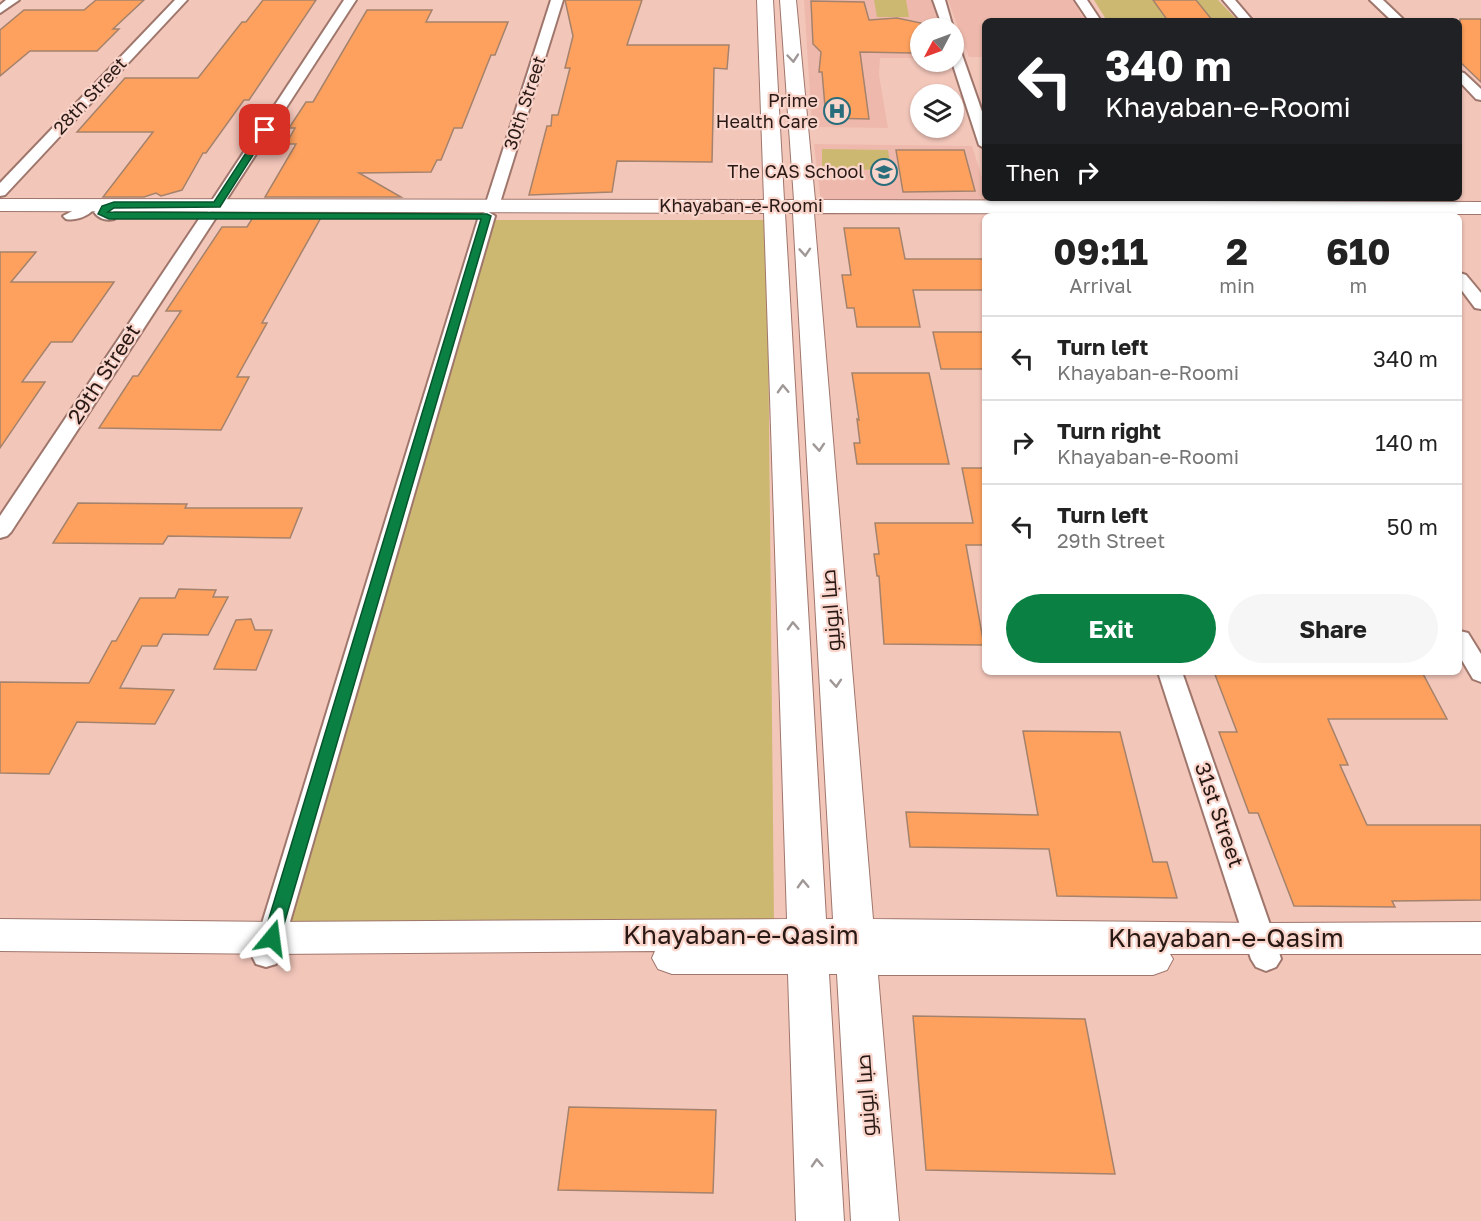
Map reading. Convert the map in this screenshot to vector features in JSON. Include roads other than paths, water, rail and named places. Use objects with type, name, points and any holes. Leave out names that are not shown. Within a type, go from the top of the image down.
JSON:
[{"type":"main road","name":"صبا ایونیو","points":[[765,0],[790,212],[856,946],[875,1221]]},
{"type":"main road","name":"صبا ایونیو","points":[[788,0],[790,212],[806,947],[820,1221]]},
{"type":"main road","name":"Khayaban-e-Roomi","points":[[790,212],[1009,203],[1210,209],[1481,208]]},
{"type":"main road","name":"Khayaban-e-Roomi","points":[[0,205],[75,210],[790,212],[982,217]]},
{"type":"main road","name":"Khayaban-e-Roomi","points":[[1187,213],[1210,209]]},
{"type":"main road","name":"Khayaban-e-Roomi","points":[[1401,209],[1447,213]]},
{"type":"main road","name":"Khayaban-e-Roomi","points":[[0,216],[75,210]]},
{"type":"main road","name":"Khayaban-e-Roomi","points":[[1462,214],[1481,216]]},
{"type":"main road","name":"Khayaban-e-Qasim","points":[[0,935],[269,947]]},
{"type":"main road","name":"Khayaban-e-Qasim","points":[[1264,949],[1481,938]]},
{"type":"main road","name":"Khayaban-e-Qasim","points":[[0,955],[269,947],[856,946],[1264,949],[1481,960]]},
{"type":"street","points":[[0,10],[13,0]]},
{"type":"street","name":"28th Street","points":[[0,192],[181,0]]},
{"type":"street","name":"29th Street","points":[[0,532],[350,0]]},
{"type":"street","name":"30th Street","points":[[269,947],[489,211],[557,0]]},
{"type":"street","points":[[939,0],[945,18]]},
{"type":"street","points":[[1081,0],[1093,18]]},
{"type":"street","points":[[1229,0],[1244,18]]},
{"type":"street","points":[[1376,0],[1396,18]]},
{"type":"street","points":[[962,72],[982,133]]},
{"type":"street","points":[[1462,78],[1481,96]]},
{"type":"street","points":[[1462,280],[1481,304]]},
{"type":"street","points":[[1462,641],[1481,674]]},
{"type":"street","name":"31st Street","points":[[1171,675],[1264,949]]},
{"type":"place","name":"Prime Health Care","points":[[837,111]]},
{"type":"place","name":"The CAS School","points":[[884,172]]}]
